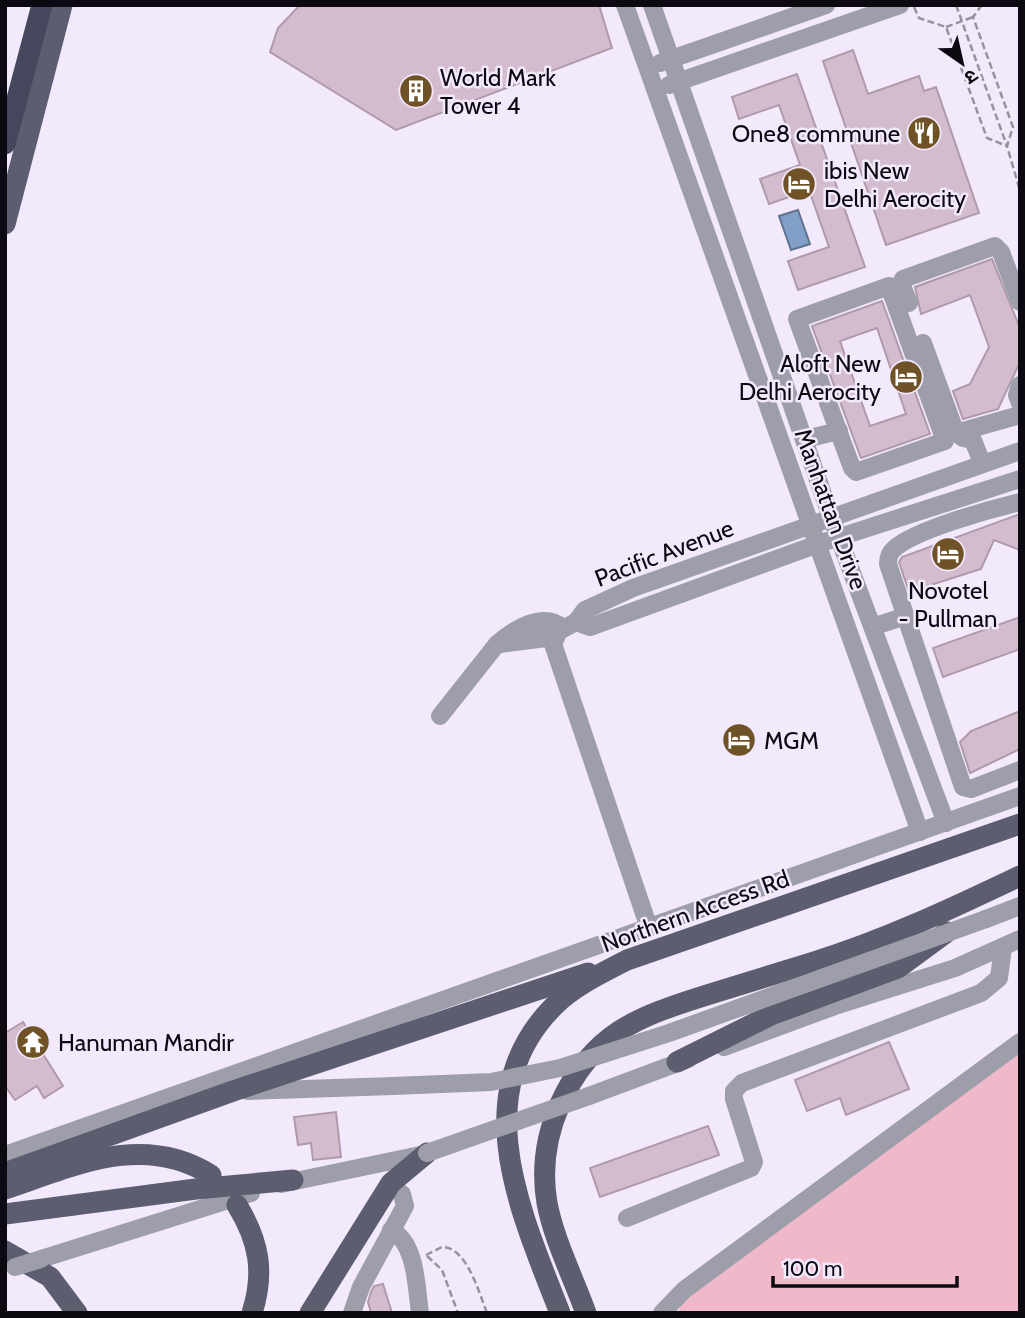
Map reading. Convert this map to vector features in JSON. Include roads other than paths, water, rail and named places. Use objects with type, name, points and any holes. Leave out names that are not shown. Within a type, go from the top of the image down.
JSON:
[{"type":"highway","points":[[5,144],[42,5]]},
{"type":"main road","points":[[5,223],[62,5]]},
{"type":"main road","name":"Northern Access Rd","points":[[560,1313],[528,1231],[508,1157],[505,1135],[511,1088],[527,1041],[541,1020],[574,990],[627,960],[1020,824]]},
{"type":"main road","points":[[586,1313],[553,1226],[547,1202],[544,1162],[553,1120],[565,1093],[588,1056],[613,1033],[648,1014],[843,953],[1020,876]]},
{"type":"main road","points":[[677,1062],[771,1015],[898,968],[934,944],[978,896]]},
{"type":"main road","points":[[5,1173],[233,1091],[627,960]]},
{"type":"main road","points":[[5,1189],[94,1159],[132,1153],[170,1156],[211,1175]]},
{"type":"main road","points":[[310,1313],[390,1186],[409,1165],[427,1153]]},
{"type":"main road","points":[[5,1214],[196,1189],[293,1180]]},
{"type":"main road","points":[[237,1205],[255,1236],[259,1254],[260,1274],[252,1313]]},
{"type":"main road","points":[[9,1263],[50,1277],[77,1313]]},
{"type":"street","name":"Manhattan Drive","points":[[625,5],[920,832]]},
{"type":"street","name":"Manhattan Drive","points":[[652,5],[831,517],[946,823]]},
{"type":"street","points":[[646,66],[671,60],[826,5]]},
{"type":"street","points":[[654,89],[900,5]]},
{"type":"street","points":[[957,472],[951,437],[901,281],[995,246],[1001,252],[1020,302]]},
{"type":"street","points":[[951,437],[890,286],[799,316],[797,321],[801,332],[856,472],[1020,415]]},
{"type":"street","points":[[769,336],[801,332]]},
{"type":"street","points":[[1020,385],[1017,394],[1020,404]]},
{"type":"street","points":[[805,439],[839,430]]},
{"type":"street","points":[[951,437],[973,440],[982,463]]},
{"type":"street","name":"Pacific Avenue","points":[[564,629],[585,610],[634,588],[904,489],[1020,451]]},
{"type":"street","points":[[895,460],[904,489]]},
{"type":"street","name":"Pacific Avenue","points":[[564,629],[590,627],[818,544],[1020,479]]},
{"type":"street","points":[[993,488],[998,507]]},
{"type":"street","points":[[1019,771],[971,789],[963,788],[888,559],[893,550],[925,533],[1020,502]]},
{"type":"street","points":[[917,513],[925,533]]},
{"type":"street","points":[[874,626],[906,616]]},
{"type":"street","points":[[440,716],[497,644],[564,629]]},
{"type":"street","points":[[564,629],[553,644],[649,928]]},
{"type":"street","points":[[5,1155],[1020,796]]},
{"type":"street","points":[[233,1091],[491,1082],[560,1068],[669,1033],[1020,906]]},
{"type":"street","points":[[9,1263],[41,1259],[293,1180],[359,1170],[427,1153],[677,1062],[955,968],[1020,939]]},
{"type":"street","points":[[627,1217],[751,1168],[754,1163],[734,1099],[734,1091],[741,1083],[981,993],[999,978],[1003,947]]},
{"type":"street","points":[[662,1313],[684,1290],[1020,1042]]},
{"type":"street","points":[[352,1313],[357,1294],[406,1202],[402,1194],[390,1186]]},
{"type":"street","points":[[391,1230],[418,1255],[420,1313]]},
{"type":"street","points":[[671,1313],[684,1290]]},
{"type":"water","points":[[798,210],[810,244],[791,250],[779,216]]},
{"type":"place","name":"World Mark Tower 4","points":[[416,91]]},
{"type":"place","name":"One8 commune","points":[[924,133]]},
{"type":"place","name":"ibis New Delhi Aerocity","points":[[799,184]]},
{"type":"place","name":"Aloft New Delhi Aerocity","points":[[906,377]]},
{"type":"place","name":"Novotel - Pullman","points":[[948,554]]},
{"type":"place","name":"MGM","points":[[739,740]]},
{"type":"place","name":"Hanuman Mandir","points":[[33,1042]]}]
